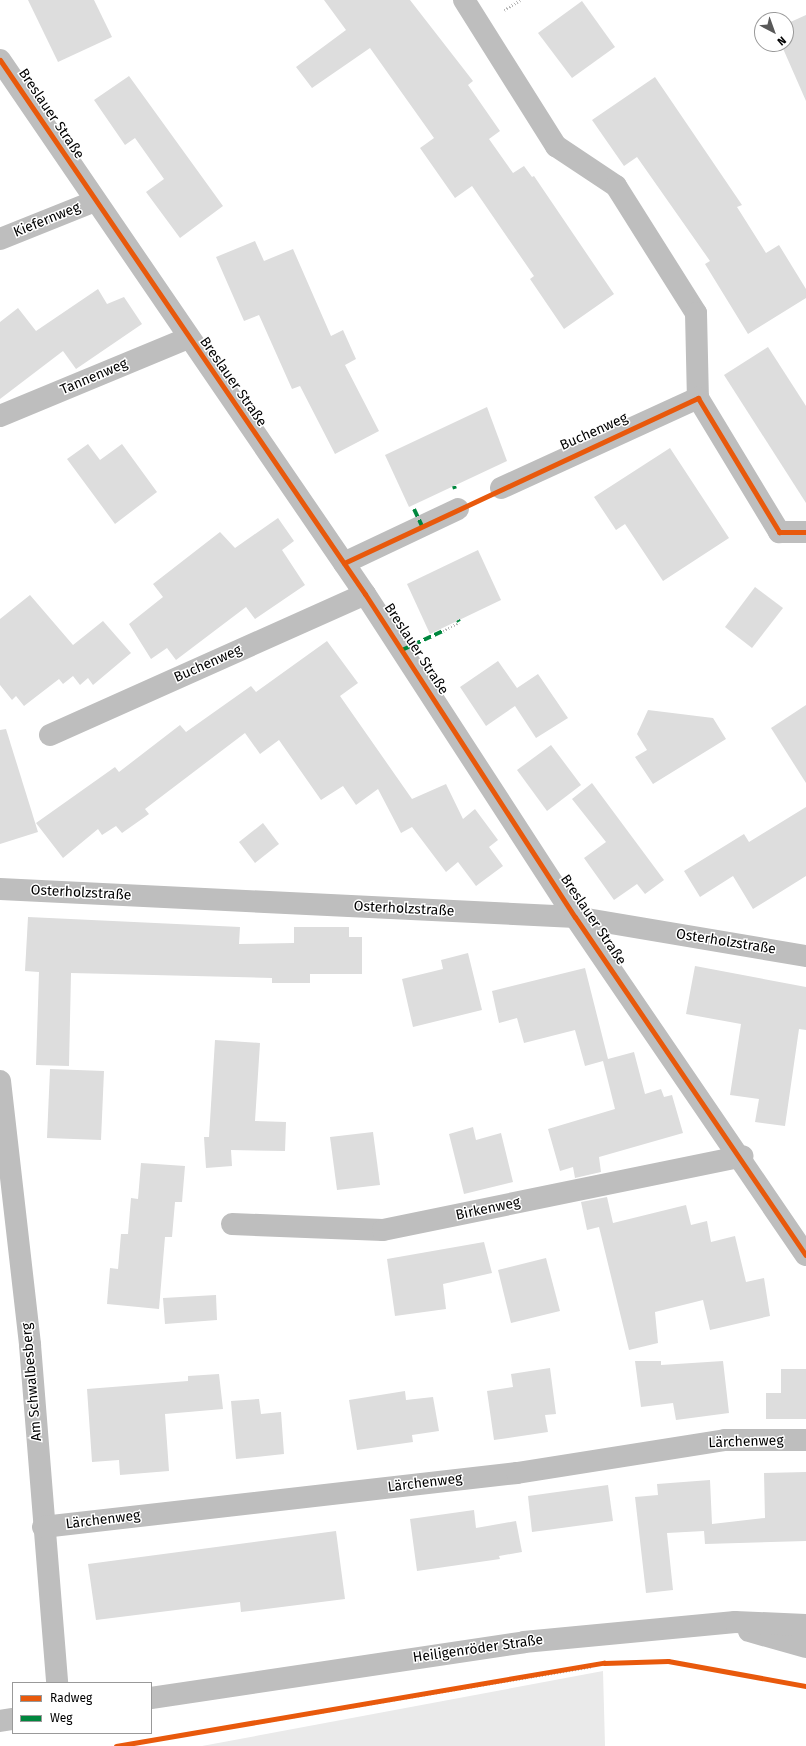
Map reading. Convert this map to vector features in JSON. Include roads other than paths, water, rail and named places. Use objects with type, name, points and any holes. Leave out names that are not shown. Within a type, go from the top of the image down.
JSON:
[{"type":"street","points":[[464,0],[556,146],[616,186],[696,314],[698,398],[779,532],[806,532]]},
{"type":"street","name":"Breslauer Straße","points":[[0,60],[188,338],[365,594],[575,917],[742,1156],[806,1255]]},
{"type":"street","name":"Kiefernweg","points":[[0,239],[95,201]]},
{"type":"street","name":"Tannenweg","points":[[0,416],[188,338]]},
{"type":"street","name":"Buchenweg","points":[[501,488],[698,398]]},
{"type":"street","points":[[344,563],[458,509]]},
{"type":"street","name":"Buchenweg","points":[[50,735],[365,594]]},
{"type":"street","name":"Osterholzstraße","points":[[0,889],[575,917],[806,956]]},
{"type":"street","name":"Am Schwalbesberg","points":[[0,1081],[30,1345],[43,1527],[57,1682]]},
{"type":"street","name":"Birkenweg","points":[[232,1224],[382,1230],[742,1156]]},
{"type":"street","name":"Lärchenweg","points":[[43,1527],[517,1473],[725,1440],[806,1440]]},
{"type":"street","points":[[735,1622],[749,1631],[806,1647]]},
{"type":"street","name":"Heiligenröder Straße","points":[[152,1698],[524,1642],[735,1622],[806,1625]]},
{"type":"street","points":[[0,1721],[12,1719]]}]
